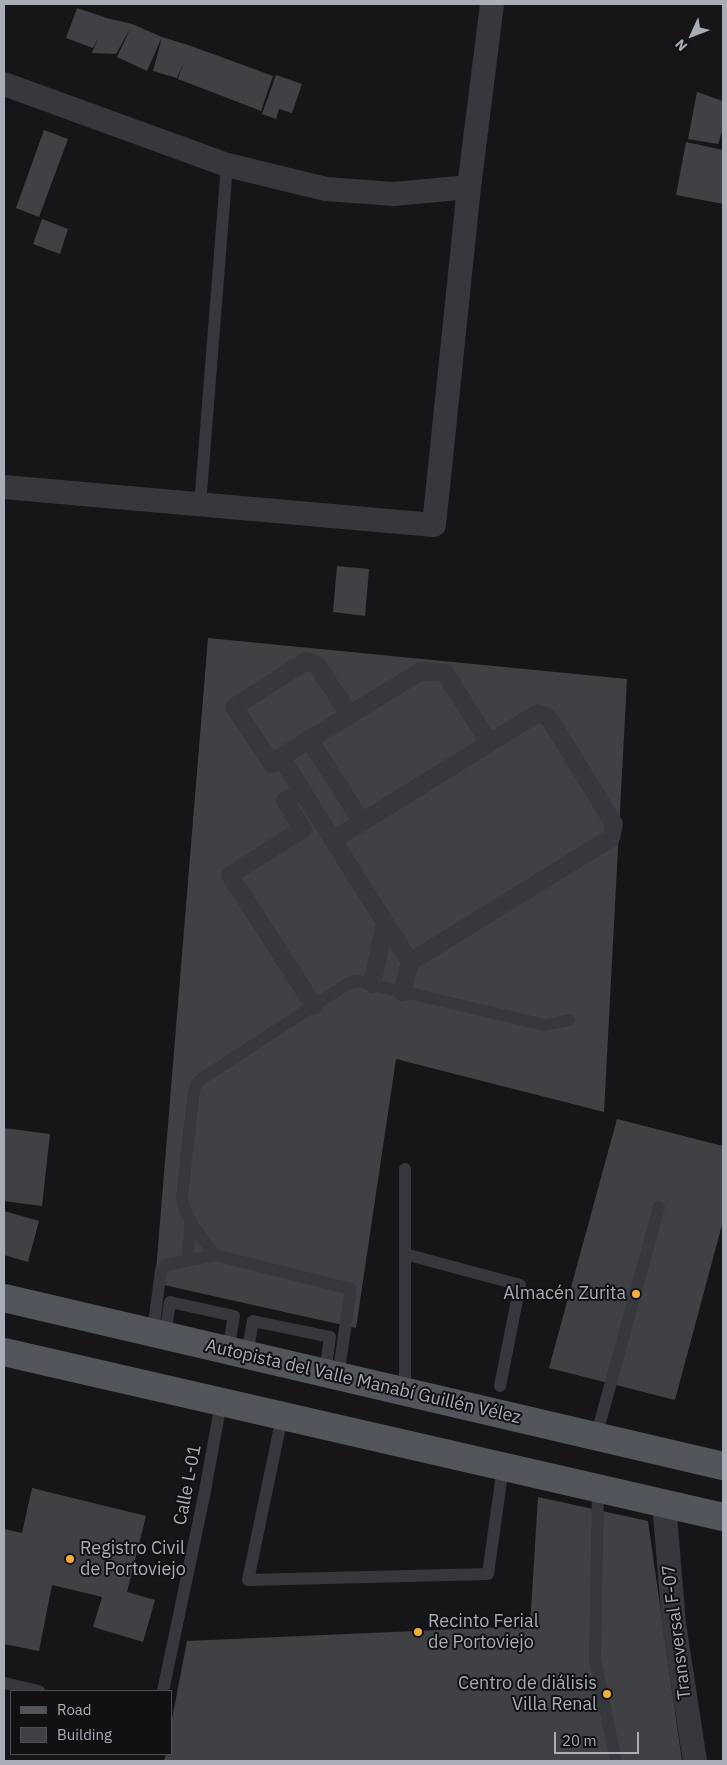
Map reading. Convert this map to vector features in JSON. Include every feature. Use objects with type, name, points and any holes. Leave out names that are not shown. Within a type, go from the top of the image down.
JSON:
[{"type":"main road","name":"Autopista del Valle Manabí Guillén Vélez","points":[[4,1298],[723,1466]]},
{"type":"main road","points":[[4,1352],[723,1517]]},
{"type":"street","points":[[4,487],[434,525],[469,187],[492,4]]},
{"type":"street","points":[[4,84],[227,165],[326,189],[394,194],[469,187]]},
{"type":"street","points":[[349,714],[317,665],[306,661],[234,707],[272,764],[349,714],[422,671],[445,673],[489,742]]},
{"type":"street","points":[[333,840],[538,713],[549,718],[614,824],[611,838],[410,962],[402,992]]},
{"type":"street","points":[[309,739],[362,822]]},
{"type":"street","points":[[281,757],[410,962]]},
{"type":"street","points":[[302,791],[286,801],[302,829],[230,875],[314,1006]]},
{"type":"street","points":[[372,984],[385,924]]},
{"type":"street","name":"Transversal F-07","points":[[664,1503],[674,1624],[695,1761]]},
{"type":"lane","points":[[200,505],[227,165]]},
{"type":"lane","points":[[215,1255],[190,1220],[182,1204],[194,1091],[197,1083],[203,1078],[348,984],[358,982],[545,1026],[570,1020]]},
{"type":"lane","points":[[405,1169],[405,1392]]},
{"type":"lane","points":[[596,1437],[659,1206]]},
{"type":"lane","points":[[187,1260],[190,1220]]},
{"type":"lane","points":[[405,1254],[520,1285],[500,1386]]},
{"type":"lane","points":[[159,1334],[161,1270],[166,1265],[215,1255],[351,1289],[331,1374]]},
{"type":"lane","points":[[238,1352],[253,1320],[330,1337],[331,1374]]},
{"type":"lane","name":"Calle L-01","points":[[163,1690],[204,1496],[221,1403]]},
{"type":"lane","points":[[282,1417],[248,1580],[488,1574],[504,1467]]},
{"type":"lane","points":[[598,1488],[595,1659],[616,1761]]},
{"type":"lane","points":[[4,1683],[35,1690]]},
{"type":"building","points":[[77,8],[132,24],[162,37],[147,71],[117,57],[131,27],[116,54],[92,53],[98,38],[93,48],[66,38]]},
{"type":"building","points":[[162,37],[273,76],[261,111],[178,79],[183,64],[177,78],[153,71]]},
{"type":"building","points":[[276,75],[302,84],[292,113],[279,109],[276,119],[262,114]]},
{"type":"building","points":[[697,92],[723,101],[723,129],[718,144],[688,139]]},
{"type":"building","points":[[44,130],[68,139],[39,217],[16,208]]},
{"type":"building","points":[[686,142],[723,150],[723,204],[676,195]]},
{"type":"building","points":[[42,219],[68,229],[60,254],[33,244]]},
{"type":"building","points":[[337,566],[369,569],[365,616],[333,612]]},
{"type":"building","points":[[208,638],[627,679],[604,1112],[396,1059],[356,1328],[155,1283]]},
{"type":"building","name":"Almacén Zurita","points":[[617,1119],[723,1146],[723,1221],[675,1400],[549,1368]]},
{"type":"building","points":[[4,1128],[50,1134],[42,1206],[4,1201]]},
{"type":"building","points":[[4,1211],[39,1221],[28,1262],[4,1255]]},
{"type":"building","name":"Registro Civil de Portoviejo","points":[[32,1488],[146,1516],[127,1592],[155,1600],[143,1642],[93,1627],[102,1597],[52,1585],[39,1651],[4,1644],[4,1529],[22,1533]]},
{"type":"building","points":[[538,1497],[648,1521],[682,1761],[164,1761],[166,1755],[172,1755],[172,1719],[187,1641],[530,1626]]},
{"type":"place","name":"Almacén Zurita","points":[[636,1294]]},
{"type":"place","name":"Registro Civil de Portoviejo","points":[[70,1559]]},
{"type":"place","name":"Recinto Ferial de Portoviejo","points":[[418,1632]]},
{"type":"place","name":"Centro de diálisis Villa Renal","points":[[607,1694]]}]
